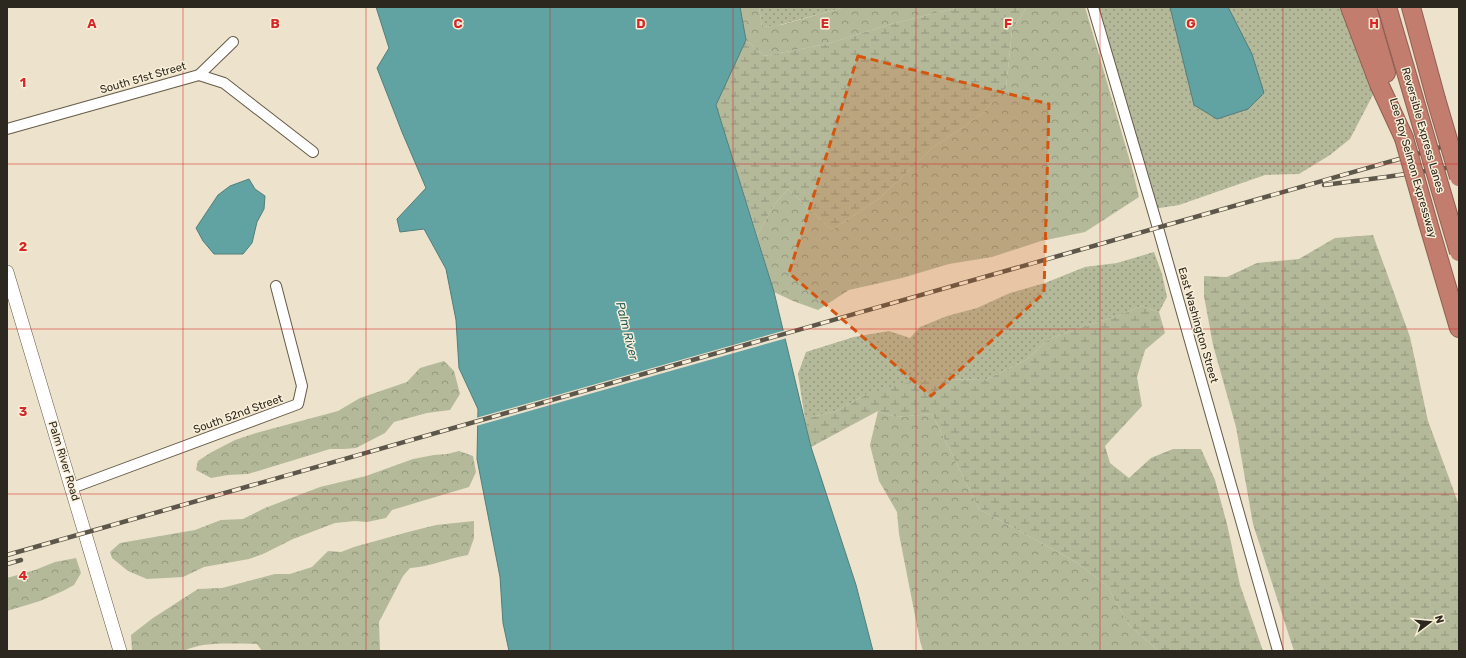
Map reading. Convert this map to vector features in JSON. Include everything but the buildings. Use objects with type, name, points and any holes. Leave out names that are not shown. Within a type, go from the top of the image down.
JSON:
[{"type":"highway","points":[[1350,7],[1380,84],[1394,111]]},
{"type":"highway","name":"Lee Roy Selmon Expressway","points":[[1367,7],[1394,111],[1404,138],[1459,328]]},
{"type":"highway","name":"Reversible Express Lanes","points":[[1387,7],[1459,252]]},
{"type":"highway","points":[[1411,7],[1459,177]]},
{"type":"highway","points":[[1420,7],[1422,22],[1420,38]]},
{"type":"street","name":"East Washington Street","points":[[1093,7],[1158,228],[1278,651]]},
{"type":"street","points":[[199,75],[233,42]]},
{"type":"street","name":"South 51st Street","points":[[7,129],[199,75],[224,83],[312,152]]},
{"type":"street","name":"Palm River Road","points":[[7,272],[120,651]]},
{"type":"street","name":"South 52nd Street","points":[[72,488],[298,404],[302,386],[276,286]]},
{"type":"highlighted area","points":[[858,56],[1049,104],[1044,293],[931,396],[789,273]]},
{"type":"green space","points":[[740,7],[759,7],[762,27],[781,25],[845,7],[960,7],[891,24],[827,44],[764,56],[746,40]]},
{"type":"green space","points":[[759,7],[845,7],[776,26],[762,27]]},
{"type":"green space","points":[[960,7],[1027,7],[1012,30],[1006,88],[982,114],[932,148],[880,198],[832,230],[788,189],[774,205],[757,235],[716,105],[746,40],[764,56],[827,44],[891,24]]},
{"type":"green space","points":[[1027,7],[1085,7],[1139,197],[1085,232],[1041,241],[992,257],[949,264],[902,278],[849,290],[818,310],[774,292],[757,235],[774,205],[788,189],[832,230],[880,198],[932,148],[982,114],[1006,88],[1012,30]]},
{"type":"green space","points":[[1095,7],[1347,7],[1377,87],[1350,139],[1330,155],[1299,174],[1265,175],[1179,205],[1153,209]]},
{"type":"green space","points":[[1373,235],[1410,337],[1428,421],[1459,505],[1459,651],[1294,651],[1253,524],[1236,427],[1213,345],[1204,296],[1204,276],[1227,277],[1257,263],[1299,259],[1335,238]]},
{"type":"green space","points":[[1154,252],[1162,274],[1167,297],[1159,312],[1142,306],[1115,317],[1049,339],[1026,360],[985,380],[930,379],[867,394],[836,411],[805,419],[798,374],[806,352],[854,337],[889,331],[910,338],[920,327],[947,316],[977,308],[1010,293],[1045,283],[1085,267],[1117,263]]},
{"type":"green space","points":[[1142,306],[1159,312],[1165,333],[1145,350],[1137,377],[1142,406],[1105,446],[1110,463],[1129,478],[1151,458],[1173,449],[1201,449],[1215,480],[1227,524],[1240,585],[1263,651],[1159,651],[1129,625],[1107,586],[1076,562],[979,509],[932,414],[896,417],[878,411],[811,447],[805,419],[836,411],[867,394],[892,386],[930,379],[985,380],[1026,360],[1049,339],[1115,317]]},
{"type":"green space","points":[[444,361],[454,371],[460,394],[450,410],[427,413],[394,422],[385,433],[356,448],[330,449],[248,474],[211,478],[196,470],[198,461],[235,440],[338,411],[360,398],[407,382],[420,368]]},
{"type":"green space","points":[[878,411],[896,417],[932,414],[979,509],[1076,562],[1107,586],[1129,625],[1159,651],[923,651],[899,534],[897,512],[879,481],[870,445]]},
{"type":"green space","points":[[459,451],[473,456],[476,472],[469,487],[392,510],[386,518],[367,522],[355,521],[335,523],[293,539],[263,554],[249,559],[204,567],[183,577],[147,579],[128,571],[112,558],[110,552],[120,543],[195,530],[221,520],[243,519],[265,508],[320,487],[366,476],[413,459]]},
{"type":"green space","points":[[474,521],[474,538],[468,555],[425,566],[410,568],[403,576],[379,622],[380,651],[262,651],[257,644],[210,644],[184,651],[132,651],[131,635],[153,618],[198,589],[222,588],[275,574],[290,574],[312,567],[328,551],[341,552],[354,547],[436,525]]},
{"type":"green space","points":[[76,558],[81,573],[74,585],[40,601],[7,611],[7,578],[35,570],[55,562]]},
{"type":"water","name":"Palm River","points":[[376,7],[740,7],[746,40],[716,105],[774,292],[811,447],[856,585],[873,651],[509,651],[503,623],[500,577],[477,459],[478,409],[459,368],[456,320],[446,269],[424,229],[400,232],[397,219],[426,188],[377,68],[389,48]]},
{"type":"water","points":[[1170,7],[1228,7],[1252,54],[1264,93],[1248,109],[1217,119],[1194,105]]},
{"type":"water","points":[[249,179],[255,189],[265,196],[264,209],[257,222],[252,243],[243,254],[214,254],[203,241],[196,228],[218,195],[230,186]]},
{"type":"pier","points":[[786,330],[787,338],[476,426],[476,418]]},
{"type":"railway","points":[[7,555],[1459,142]]},
{"type":"railway","points":[[1324,185],[1459,166]]},
{"type":"railway","points":[[7,564],[21,560]]}]
